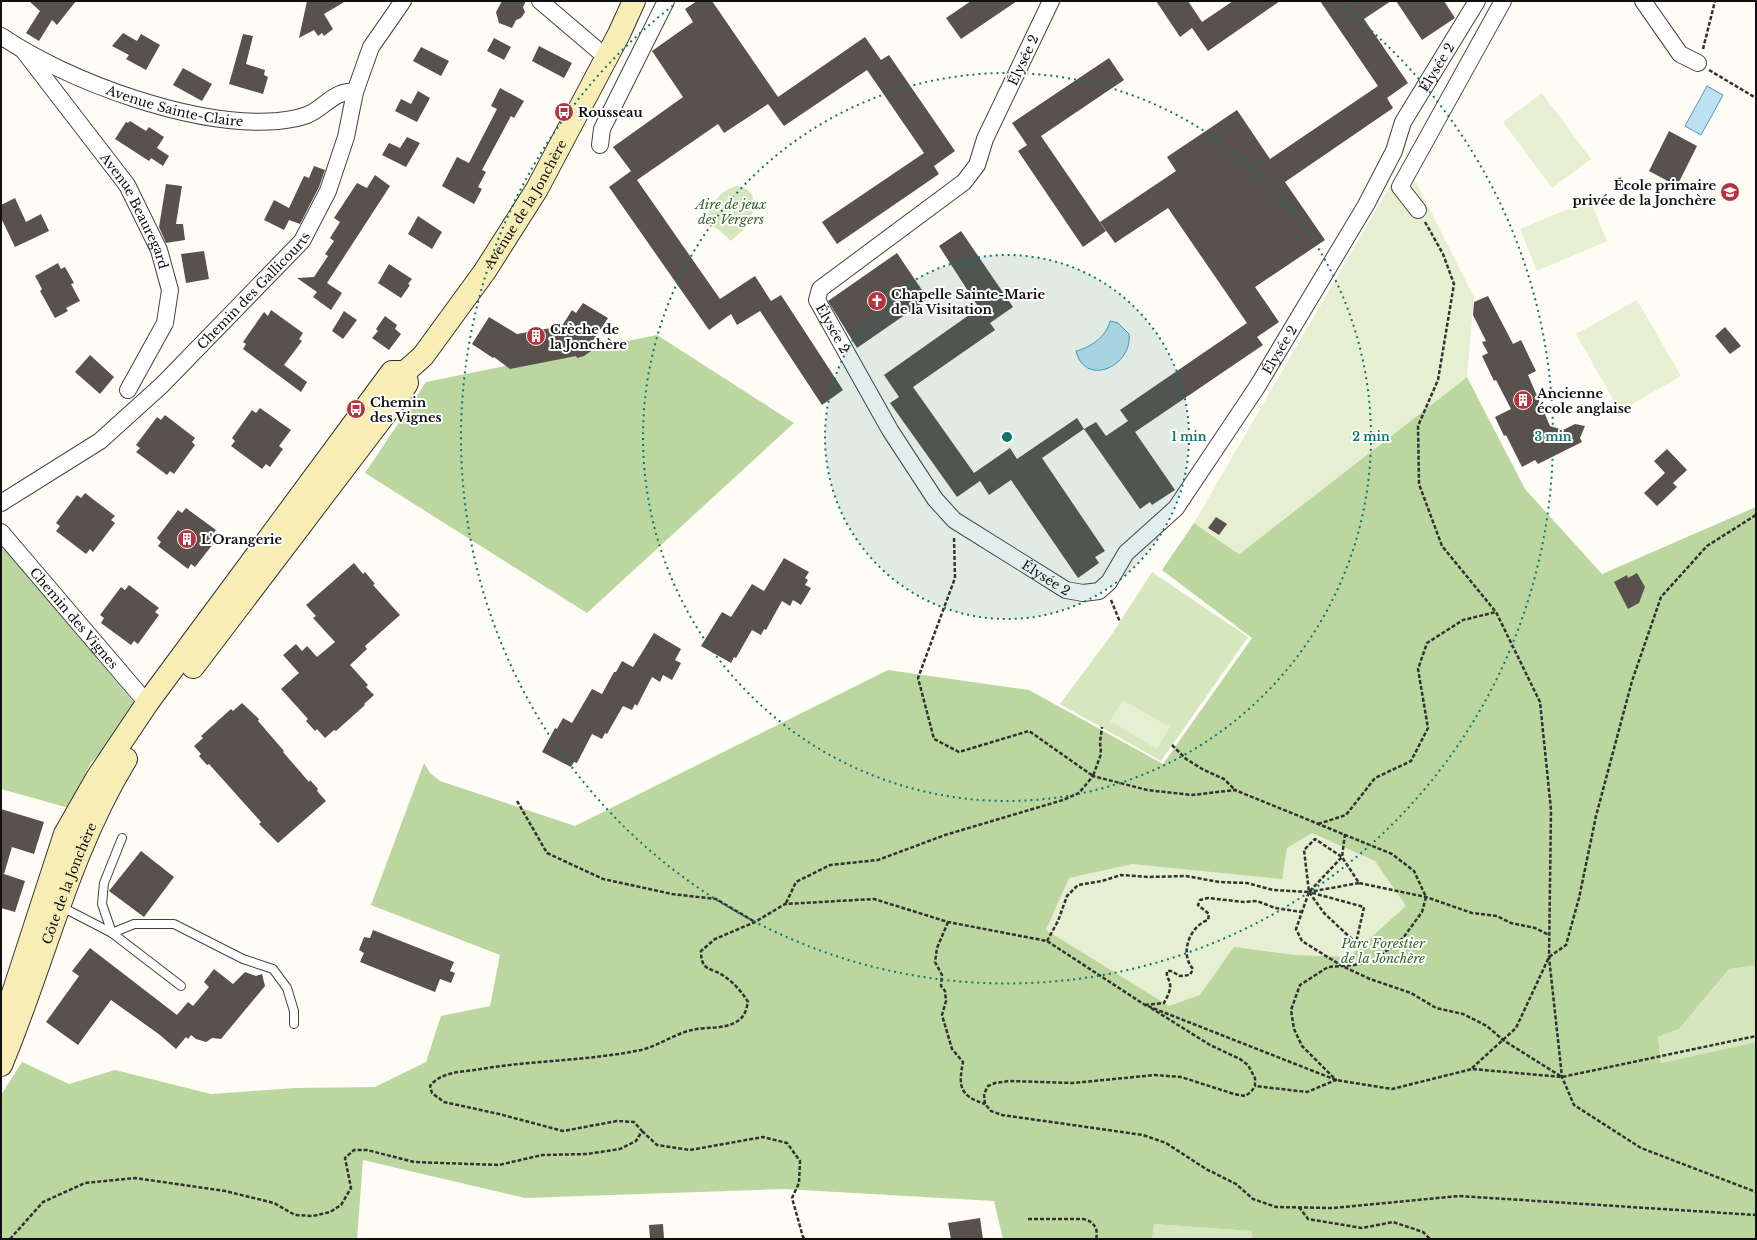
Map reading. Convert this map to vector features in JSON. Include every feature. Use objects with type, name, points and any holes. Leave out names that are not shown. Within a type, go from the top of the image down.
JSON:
[{"type":"street","name":"Chemin des Gallicourts","points":[[1,503],[100,441],[162,385],[302,241],[328,191],[346,137],[355,92],[371,47],[403,1]]},
{"type":"street","points":[[540,1],[606,58]]},
{"type":"street","name":"Avenue de la Jonchère","points":[[325,462],[392,372],[405,372],[422,356],[485,271],[533,195],[606,58],[634,1]]},
{"type":"street","points":[[600,145],[602,129],[666,1]]},
{"type":"street","name":"Élysée 2","points":[[1051,1],[985,138],[977,165],[964,182],[820,289],[817,300],[890,430],[935,499],[954,520],[1066,590],[1083,593],[1100,591],[1109,582],[1126,554],[1176,508],[1257,386],[1366,205],[1394,151],[1403,122],[1477,1]]},
{"type":"street","points":[[1418,210],[1400,187],[1503,1]]},
{"type":"street","points":[[1643,1],[1680,54],[1698,63]]},
{"type":"street","name":"Avenue Sainte-Claire","points":[[1,36],[23,50],[80,78],[150,104],[235,121],[278,121],[308,114],[344,91],[355,92]]},
{"type":"street","name":"Avenue Beauregard","points":[[23,50],[127,185],[159,250],[170,290],[165,323],[128,390]]},
{"type":"street","points":[[52,88],[65,71]]},
{"type":"street","name":"Côte de la Jonchère","points":[[1,1065],[7,1016],[52,902],[65,834],[97,778],[327,490],[407,383],[405,372]]},
{"type":"street","name":"Côte de la Jonchère","points":[[154,707],[325,462]]},
{"type":"street","name":"Chemin des Vignes","points":[[1,532],[140,695],[154,707]]},
{"type":"lane","points":[[112,933],[102,904],[104,884],[122,838]]},
{"type":"lane","points":[[52,902],[112,933],[181,986]]},
{"type":"lane","points":[[112,933],[134,924],[174,924],[243,959],[273,969],[287,988],[294,1011],[294,1024]]},
{"type":"path","points":[[1715,1],[1705,46],[1698,63],[1756,98]]},
{"type":"path","points":[[1418,210],[1443,254],[1454,284],[1438,380],[1418,426],[1419,484],[1442,546],[1496,612],[1540,702],[1551,810],[1549,957],[1562,1077],[1574,1105],[1642,1148],[1756,1192]]},
{"type":"path","points":[[1472,1069],[1516,1028],[1549,957],[1566,945],[1596,816],[1632,681],[1661,597],[1707,546],[1756,515]]},
{"type":"path","points":[[954,520],[955,578],[918,678],[934,740],[959,752],[1029,731],[1093,776],[1147,790],[1192,795],[1235,790]]},
{"type":"path","points":[[1105,586],[1120,622]]},
{"type":"path","points":[[1317,824],[1346,815],[1375,778],[1411,761],[1428,728],[1418,669],[1426,643],[1463,620],[1496,612]]},
{"type":"path","points":[[785,904],[796,882],[830,865],[878,860],[945,835],[1063,800],[1079,793],[1093,776],[1101,754],[1100,742],[1102,727]]},
{"type":"path","points":[[1172,745],[1186,759],[1204,770],[1224,779],[1235,790],[1392,854],[1414,870],[1426,897],[1422,912],[1404,938],[1373,961],[1328,967],[1300,985],[1291,1010],[1294,1029],[1302,1046],[1336,1080]]},
{"type":"path","points":[[517,801],[546,853],[603,879],[672,894],[716,899],[755,922]]},
{"type":"path","points":[[1345,834],[1342,857],[1309,892],[1296,929],[1302,941],[1342,966],[1370,979],[1411,993],[1436,1008],[1463,1014],[1487,1026],[1503,1040],[1562,1077]]},
{"type":"path","points":[[1047,941],[1058,921],[1067,896],[1078,885],[1102,881],[1121,875],[1149,877],[1186,876],[1219,882],[1247,883],[1274,890],[1309,892],[1364,907],[1356,943],[1324,913],[1309,892],[1304,850],[1316,839],[1342,857],[1359,883]]},
{"type":"path","points":[[1309,892],[1359,883],[1426,897],[1472,913],[1497,916],[1511,924],[1535,928],[1549,935]]},
{"type":"path","points":[[1145,1005],[1164,1003],[1169,995],[1170,984],[1166,976],[1167,971],[1180,976],[1190,975],[1193,969],[1187,963],[1186,950],[1191,934],[1200,922],[1208,920],[1209,914],[1198,905],[1200,900],[1208,898],[1244,902],[1257,901],[1275,908],[1302,912]]},
{"type":"path","points":[[805,1239],[803,1237],[792,1198],[799,1183],[800,1160],[787,1144],[762,1137],[690,1150],[657,1144],[642,1132],[634,1122],[618,1121],[563,1131],[538,1126],[499,1114],[465,1108],[444,1102],[432,1093],[430,1086],[436,1079],[451,1074],[489,1068],[593,1058],[642,1050],[692,1030],[719,1027],[736,1022],[744,1015],[748,1002],[742,992],[723,975],[707,969],[701,959],[701,951],[715,939],[755,922],[785,904],[874,899],[948,922],[1047,941],[1145,1005],[1210,1045],[1240,1059],[1253,1072],[1255,1078],[1255,1086],[1251,1092],[1244,1096],[1221,1091],[1181,1078],[1154,1075],[1073,1083],[1009,1081],[995,1083],[988,1086],[984,1094],[985,1104]]},
{"type":"path","points":[[948,922],[937,948],[935,962],[942,974],[940,986],[945,991],[946,1000],[942,1015],[952,1049],[963,1062],[960,1084],[964,1094],[973,1100],[985,1104],[991,1111],[1002,1115],[1143,1135],[1166,1143],[1206,1169],[1236,1184],[1253,1199],[1276,1207],[1332,1208],[1459,1196],[1756,1215]]},
{"type":"path","points":[[1145,1005],[1336,1080],[1392,1088],[1472,1069],[1562,1077],[1756,1036]]},
{"type":"path","points":[[1255,1086],[1307,1092],[1336,1080]]},
{"type":"path","points":[[10,1239],[43,1202],[85,1183],[135,1178],[225,1191],[274,1203],[295,1214],[313,1216],[330,1212],[341,1205],[351,1188],[345,1158],[354,1150],[367,1150],[414,1162],[498,1165],[542,1156],[587,1154],[620,1149],[636,1141],[642,1132]]},
{"type":"path","points":[[1299,1207],[1308,1219],[1362,1228],[1393,1222],[1424,1232],[1430,1239]]},
{"type":"path","points":[[1028,1219],[1091,1220],[1096,1226],[1096,1239]]},
{"type":"green space","points":[[1542,93],[1591,159],[1552,188],[1503,122]]},
{"type":"green space","points":[[1405,160],[1474,297],[1467,377],[1239,554],[1194,523]]},
{"type":"green space","name":"Aire de jeux des Vergers","points":[[737,186],[745,188],[750,192],[754,202],[749,222],[745,228],[731,241],[719,230],[705,222],[713,204],[720,195],[730,188]]},
{"type":"green space","points":[[1590,200],[1607,241],[1537,271],[1520,229]]},
{"type":"green space","points":[[1637,300],[1681,376],[1620,411],[1576,334]]},
{"type":"green space","points":[[657,335],[794,423],[587,613],[365,473],[426,382]]},
{"type":"green space","name":"Parc Forestier de la Jonchère","points":[[1467,377],[1525,489],[1602,574],[1756,507],[1756,967],[1752,966],[1729,969],[1679,1029],[1658,1037],[1661,1063],[1756,1042],[1756,1239],[1252,1239],[1252,1231],[1154,1224],[1152,1239],[1003,1239],[994,1201],[784,1189],[525,1198],[363,1160],[357,1239],[1,1239],[1,1095],[22,1062],[69,1084],[115,1070],[211,1094],[295,1088],[375,1087],[426,1062],[441,1016],[490,1006],[500,955],[371,905],[424,763],[430,773],[440,781],[575,826],[888,670],[1029,690],[1163,764],[1252,638],[1162,570],[1194,523],[1239,554]]},
{"type":"green space","points":[[1,543],[140,710],[90,764],[69,808],[1,789]]},
{"type":"green space","points":[[1152,572],[1248,637],[1161,761],[1060,704],[1112,634]]},
{"type":"green space","points":[[1123,700],[1170,727],[1157,749],[1110,721]]},
{"type":"green space","points":[[1312,833],[1375,861],[1406,906],[1349,957],[1294,955],[1234,947],[1200,995],[1169,1006],[1046,930],[1069,878],[1132,864],[1282,879],[1287,848]]},
{"type":"green space","points":[[1752,966],[1756,967],[1756,1042],[1661,1063],[1658,1037],[1679,1029],[1729,969]]},
{"type":"green space","points":[[1154,1224],[1253,1231],[1252,1239],[1152,1239]]},
{"type":"water","points":[[1707,86],[1723,95],[1701,135],[1685,126]]},
{"type":"water","points":[[1110,321],[1118,323],[1129,334],[1128,345],[1124,355],[1116,363],[1107,368],[1098,370],[1089,368],[1081,362],[1076,351],[1087,347],[1102,336]]},
{"type":"building","points":[[29,1],[76,1],[57,25],[52,20],[39,41],[26,33],[40,11]]},
{"type":"building","points":[[307,1],[346,1],[324,14],[333,29],[324,36],[322,33],[318,36],[314,30],[299,38]]},
{"type":"building","points":[[502,1],[526,1],[523,7],[525,12],[521,18],[516,20],[512,28],[499,23],[496,12]]},
{"type":"building","points":[[697,1],[712,1],[778,97],[865,37],[881,60],[889,55],[955,151],[934,166],[939,174],[837,244],[822,222],[924,153],[867,70],[784,126],[768,104],[724,133],[718,124],[637,180],[720,299],[755,276],[771,301],[781,295],[843,390],[822,405],[760,311],[737,325],[731,314],[709,330],[609,187],[631,171],[613,147],[683,97],[652,51],[693,22],[685,9]]},
{"type":"building","points":[[971,1],[1017,1],[961,39],[946,18]]},
{"type":"building","points":[[1156,1],[1188,1],[1202,22],[1233,1],[1280,1],[1208,51],[1192,28],[1180,37]]},
{"type":"building","points":[[1320,1],[1391,1],[1364,19],[1408,83],[1387,98],[1393,108],[1285,182],[1325,240],[1255,287],[1279,322],[1257,337],[1263,345],[1135,432],[1175,490],[1152,505],[1150,502],[1140,509],[1084,429],[1096,422],[1106,436],[1128,421],[1120,410],[1247,323],[1168,208],[1115,243],[1100,222],[1176,171],[1167,157],[1237,110],[1270,159],[1378,86]]},
{"type":"building","points":[[1396,1],[1444,1],[1455,18],[1422,40]]},
{"type":"building","points":[[123,33],[137,41],[141,34],[160,45],[146,70],[126,59],[129,55],[112,46]]},
{"type":"building","points":[[243,34],[253,36],[246,64],[265,70],[264,75],[268,77],[263,94],[229,84]]},
{"type":"building","points":[[494,38],[511,47],[504,60],[487,51]]},
{"type":"building","points":[[539,46],[572,63],[564,78],[532,61]]},
{"type":"building","points":[[421,47],[449,61],[441,76],[413,61]]},
{"type":"building","points":[[1109,58],[1124,80],[1041,136],[1106,231],[1083,247],[1018,151],[1027,145],[1012,123]]},
{"type":"building","points":[[183,68],[212,84],[202,101],[173,85]]},
{"type":"building","points":[[500,88],[524,101],[514,118],[511,116],[482,170],[486,172],[478,187],[482,189],[474,204],[442,186],[457,157],[469,163],[497,109],[491,106]]},
{"type":"building","points":[[418,91],[430,98],[417,122],[395,111],[401,99],[411,104]]},
{"type":"building","points":[[130,121],[146,131],[149,127],[164,137],[157,148],[169,156],[163,166],[151,158],[149,161],[115,139],[126,122],[128,123]]},
{"type":"building","points":[[1669,131],[1697,146],[1677,186],[1649,171]]},
{"type":"building","points":[[407,137],[420,143],[406,167],[382,155],[389,143],[400,148]]},
{"type":"building","points":[[314,166],[325,170],[319,187],[300,224],[289,220],[284,230],[264,220],[274,200],[289,208],[304,176],[309,178]]},
{"type":"building","points":[[375,175],[390,186],[327,283],[342,293],[331,310],[313,297],[317,292],[297,278],[314,277],[328,256],[325,254],[334,241],[330,238],[340,222],[334,218],[357,183],[367,188]]},
{"type":"building","points":[[166,184],[182,186],[176,224],[183,224],[185,240],[166,243],[159,227]]},
{"type":"building","points":[[15,198],[26,222],[41,214],[49,231],[15,247],[1,218],[1,205]]},
{"type":"building","points":[[418,216],[442,232],[432,249],[408,234]]},
{"type":"building","points":[[961,231],[1013,307],[990,323],[995,330],[913,387],[974,473],[1010,448],[1017,459],[1077,418],[1084,429],[1042,458],[1105,551],[1095,557],[1099,563],[1078,578],[1011,480],[989,495],[980,481],[957,497],[890,403],[899,397],[884,375],[979,308],[939,246]]},
{"type":"building","points":[[204,251],[209,279],[186,283],[181,254]]},
{"type":"building","name":"Chapelle Sainte-Marie de la Visitation","points":[[897,253],[928,299],[857,348],[828,301]]},
{"type":"building","points":[[58,263],[61,269],[65,267],[74,283],[71,284],[80,301],[66,308],[68,311],[55,318],[40,291],[42,289],[35,276]]},
{"type":"building","points":[[389,264],[412,279],[408,284],[410,285],[401,298],[378,283]]},
{"type":"building","name":"Ancienne école anglaise","points":[[1488,296],[1513,344],[1521,340],[1536,371],[1528,375],[1550,426],[1563,430],[1575,424],[1585,426],[1580,438],[1582,442],[1538,464],[1535,460],[1522,467],[1495,417],[1511,409],[1496,380],[1494,381],[1482,356],[1488,353],[1482,342],[1486,341],[1473,315],[1474,302]]},
{"type":"building","name":"Crèche de la Jonchère","points":[[583,303],[608,318],[589,347],[591,351],[584,356],[577,358],[576,356],[510,369],[494,357],[493,358],[472,344],[489,317],[517,334],[562,326],[572,310],[576,313]]},
{"type":"building","points":[[271,310],[303,333],[299,339],[302,341],[284,365],[307,382],[301,392],[243,349],[246,344],[243,342],[264,312],[268,316]]},
{"type":"building","points":[[344,311],[357,320],[343,339],[332,331]]},
{"type":"building","points":[[385,316],[397,325],[395,329],[401,334],[389,350],[372,338],[378,331],[376,329]]},
{"type":"building","points":[[1725,327],[1741,346],[1730,354],[1715,336]]},
{"type":"building","points":[[90,355],[114,377],[100,394],[75,372]]},
{"type":"building","points":[[260,408],[291,430],[279,446],[283,449],[270,467],[266,464],[262,469],[231,446],[235,441],[232,438],[252,410],[256,413]]},
{"type":"building","points":[[165,415],[195,438],[192,442],[195,445],[174,474],[170,471],[167,475],[136,452],[140,448],[136,445],[157,417],[161,420]]},
{"type":"building","points":[[1667,449],[1687,470],[1673,483],[1677,487],[1657,506],[1644,493],[1665,473],[1654,461]]},
{"type":"building","points":[[85,493],[115,516],[111,520],[115,523],[93,552],[90,549],[86,554],[56,531],[60,526],[56,523],[77,495],[81,498]]},
{"type":"building","name":"L'Orangerie","points":[[186,508],[216,530],[212,535],[217,539],[195,567],[191,564],[188,569],[158,546],[161,542],[157,538],[178,510],[182,513]]},
{"type":"building","points":[[1216,517],[1227,524],[1219,535],[1208,528]]},
{"type":"building","points":[[784,558],[809,572],[805,578],[808,580],[805,585],[811,588],[801,605],[793,600],[790,606],[782,601],[766,630],[764,629],[761,635],[752,630],[736,658],[734,657],[731,663],[701,646],[722,612],[731,617],[752,584],[764,591]]},
{"type":"building","points":[[354,563],[363,574],[365,572],[375,584],[373,585],[400,615],[365,646],[367,649],[350,665],[368,685],[366,687],[374,695],[336,731],[334,730],[325,738],[317,729],[315,731],[306,721],[308,719],[281,689],[299,673],[283,655],[296,644],[302,651],[307,646],[317,657],[335,642],[313,618],[316,616],[306,605]]},
{"type":"building","points":[[1637,573],[1645,587],[1639,603],[1628,609],[1614,582],[1627,575],[1628,578]]},
{"type":"building","points":[[129,585],[159,608],[155,612],[159,615],[138,644],[134,641],[131,645],[101,623],[104,618],[100,615],[121,587],[125,590]]},
{"type":"building","points":[[654,633],[681,649],[675,660],[681,663],[672,680],[663,675],[660,682],[652,677],[637,706],[635,704],[632,710],[623,706],[607,734],[605,733],[602,739],[592,734],[577,763],[574,762],[571,767],[542,752],[555,728],[557,729],[563,718],[572,723],[592,689],[602,694],[622,661],[633,667]]},
{"type":"building","points":[[242,703],[259,719],[258,721],[284,751],[283,752],[309,782],[310,780],[318,789],[317,791],[326,801],[278,843],[259,824],[261,822],[209,764],[207,765],[199,756],[201,754],[194,746],[203,738],[201,736],[231,709],[233,711]]},
{"type":"building","points":[[1,809],[44,822],[34,854],[12,847],[4,874],[1,873]]},
{"type":"building","points":[[141,851],[174,877],[144,917],[109,891]]},
{"type":"building","points":[[1,873],[25,881],[15,912],[1,908]]},
{"type":"building","points":[[373,930],[454,962],[450,971],[455,973],[451,983],[440,979],[435,992],[360,962],[364,953],[359,950],[364,937],[370,938]]},
{"type":"building","points":[[90,948],[177,1015],[188,1002],[193,1006],[209,987],[204,982],[214,969],[233,984],[245,972],[256,976],[262,974],[265,986],[221,1039],[212,1038],[206,1042],[196,1039],[191,1035],[188,1039],[186,1037],[176,1049],[160,1035],[111,1000],[78,1045],[46,1022],[79,976],[72,971]]},
{"type":"building","points":[[980,1218],[983,1239],[951,1239],[948,1223]]},
{"type":"building","points":[[663,1224],[664,1239],[650,1239],[649,1225]]},
{"type":"place","name":"Rousseau","points":[[564,112]]},
{"type":"place","name":"École primaire privée de la Jonchère","points":[[1730,192]]},
{"type":"place","name":"Chapelle Sainte-Marie de la Visitation","points":[[877,301]]},
{"type":"place","name":"Crèche de la Jonchère","points":[[536,336]]},
{"type":"place","name":"Ancienne école anglaise","points":[[1523,400]]},
{"type":"place","name":"Chemin des Vignes","points":[[356,409]]},
{"type":"place","name":"L'Orangerie","points":[[187,539]]}]
